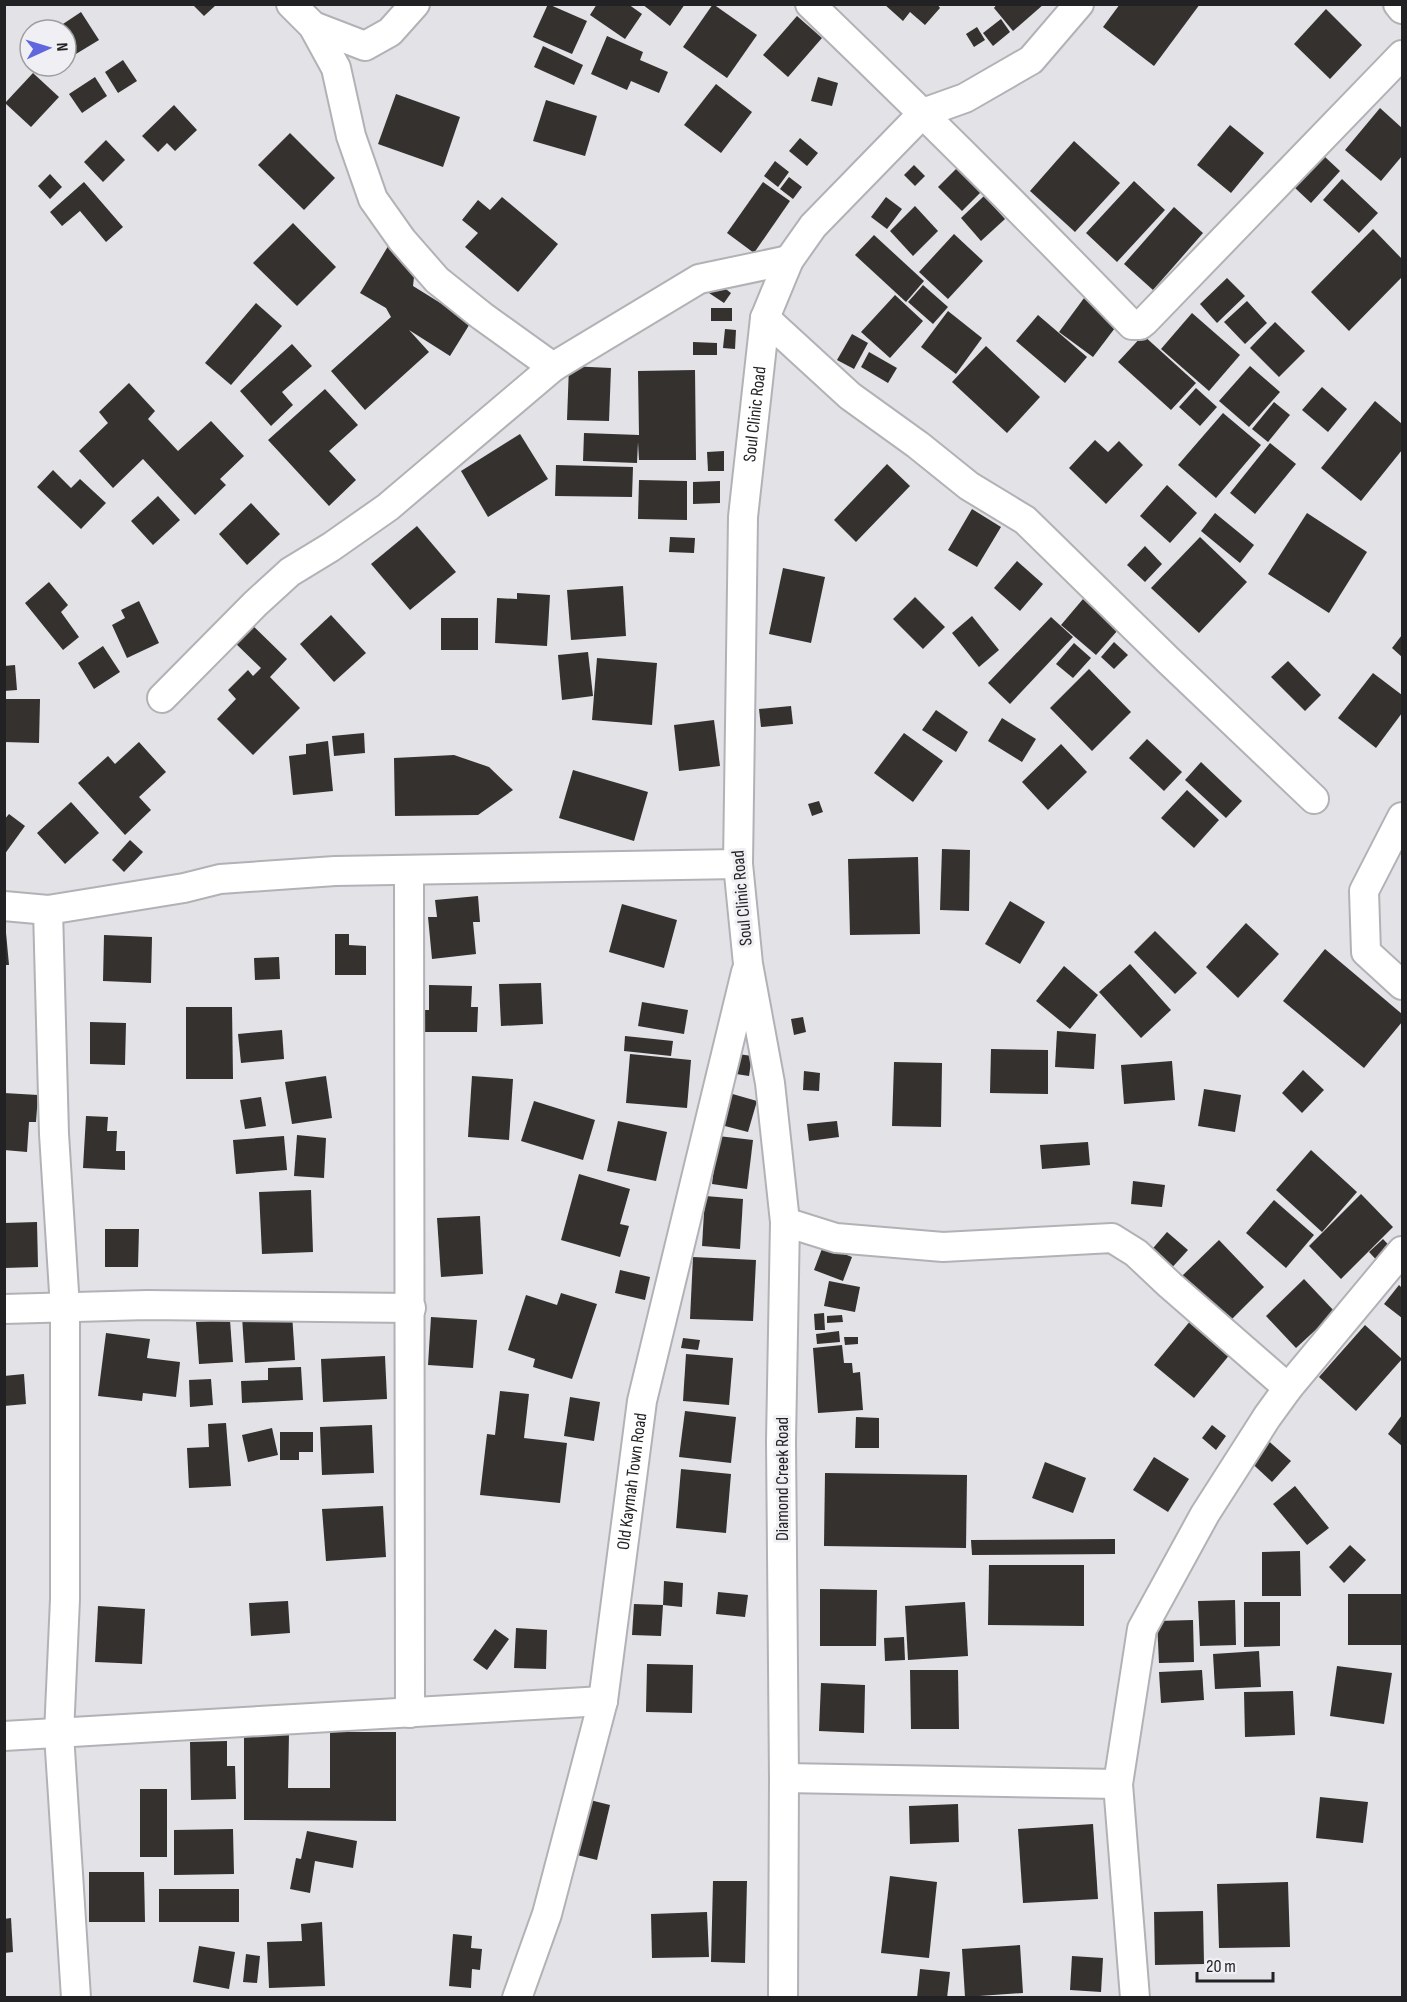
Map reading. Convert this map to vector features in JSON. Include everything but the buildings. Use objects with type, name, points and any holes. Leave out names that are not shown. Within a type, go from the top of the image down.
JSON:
[{"type":"street","points":[[291,4],[313,26],[336,68],[351,136],[373,199],[402,240],[437,280],[553,368]]},
{"type":"street","points":[[313,26],[365,46],[390,32],[414,4]]},
{"type":"street","points":[[810,4],[923,113],[1132,325],[1140,325],[1402,55]]},
{"type":"street","name":"Soul Clinic Road","points":[[748,964],[738,864],[743,517],[765,318],[789,260],[813,226],[923,113],[965,98],[1030,60],[1079,4]]},
{"type":"street","points":[[1398,4],[1402,9]]},
{"type":"street","points":[[162,698],[290,572],[331,547],[388,507],[553,368],[699,279],[789,260]]},
{"type":"street","points":[[765,318],[850,396],[918,445],[969,486],[1025,520],[1314,799]]},
{"type":"street","points":[[1402,817],[1364,891],[1366,952],[1402,985]]},
{"type":"street","points":[[4,906],[48,910],[184,888],[220,879],[335,871],[738,864]]},
{"type":"street","points":[[409,871],[410,1713]]},
{"type":"street","points":[[48,910],[54,1134],[65,1308],[65,1599],[59,1734],[76,1998]]},
{"type":"street","name":"Diamond Creek Road","points":[[748,964],[770,1083],[785,1222],[781,1441],[783,1998]]},
{"type":"street","name":"Old Kaymah Town Road","points":[[517,1998],[547,1914],[603,1701],[642,1401],[748,964]]},
{"type":"street","points":[[785,1222],[836,1238],[943,1247],[1113,1239],[1136,1252],[1287,1388]]},
{"type":"street","points":[[1135,1998],[1118,1784],[1142,1629],[1205,1514],[1267,1417],[1287,1388],[1402,1251]]},
{"type":"street","points":[[4,1309],[147,1305],[411,1308]]},
{"type":"street","points":[[4,1736],[603,1701]]},
{"type":"street","points":[[784,1778],[1118,1784]]}]
